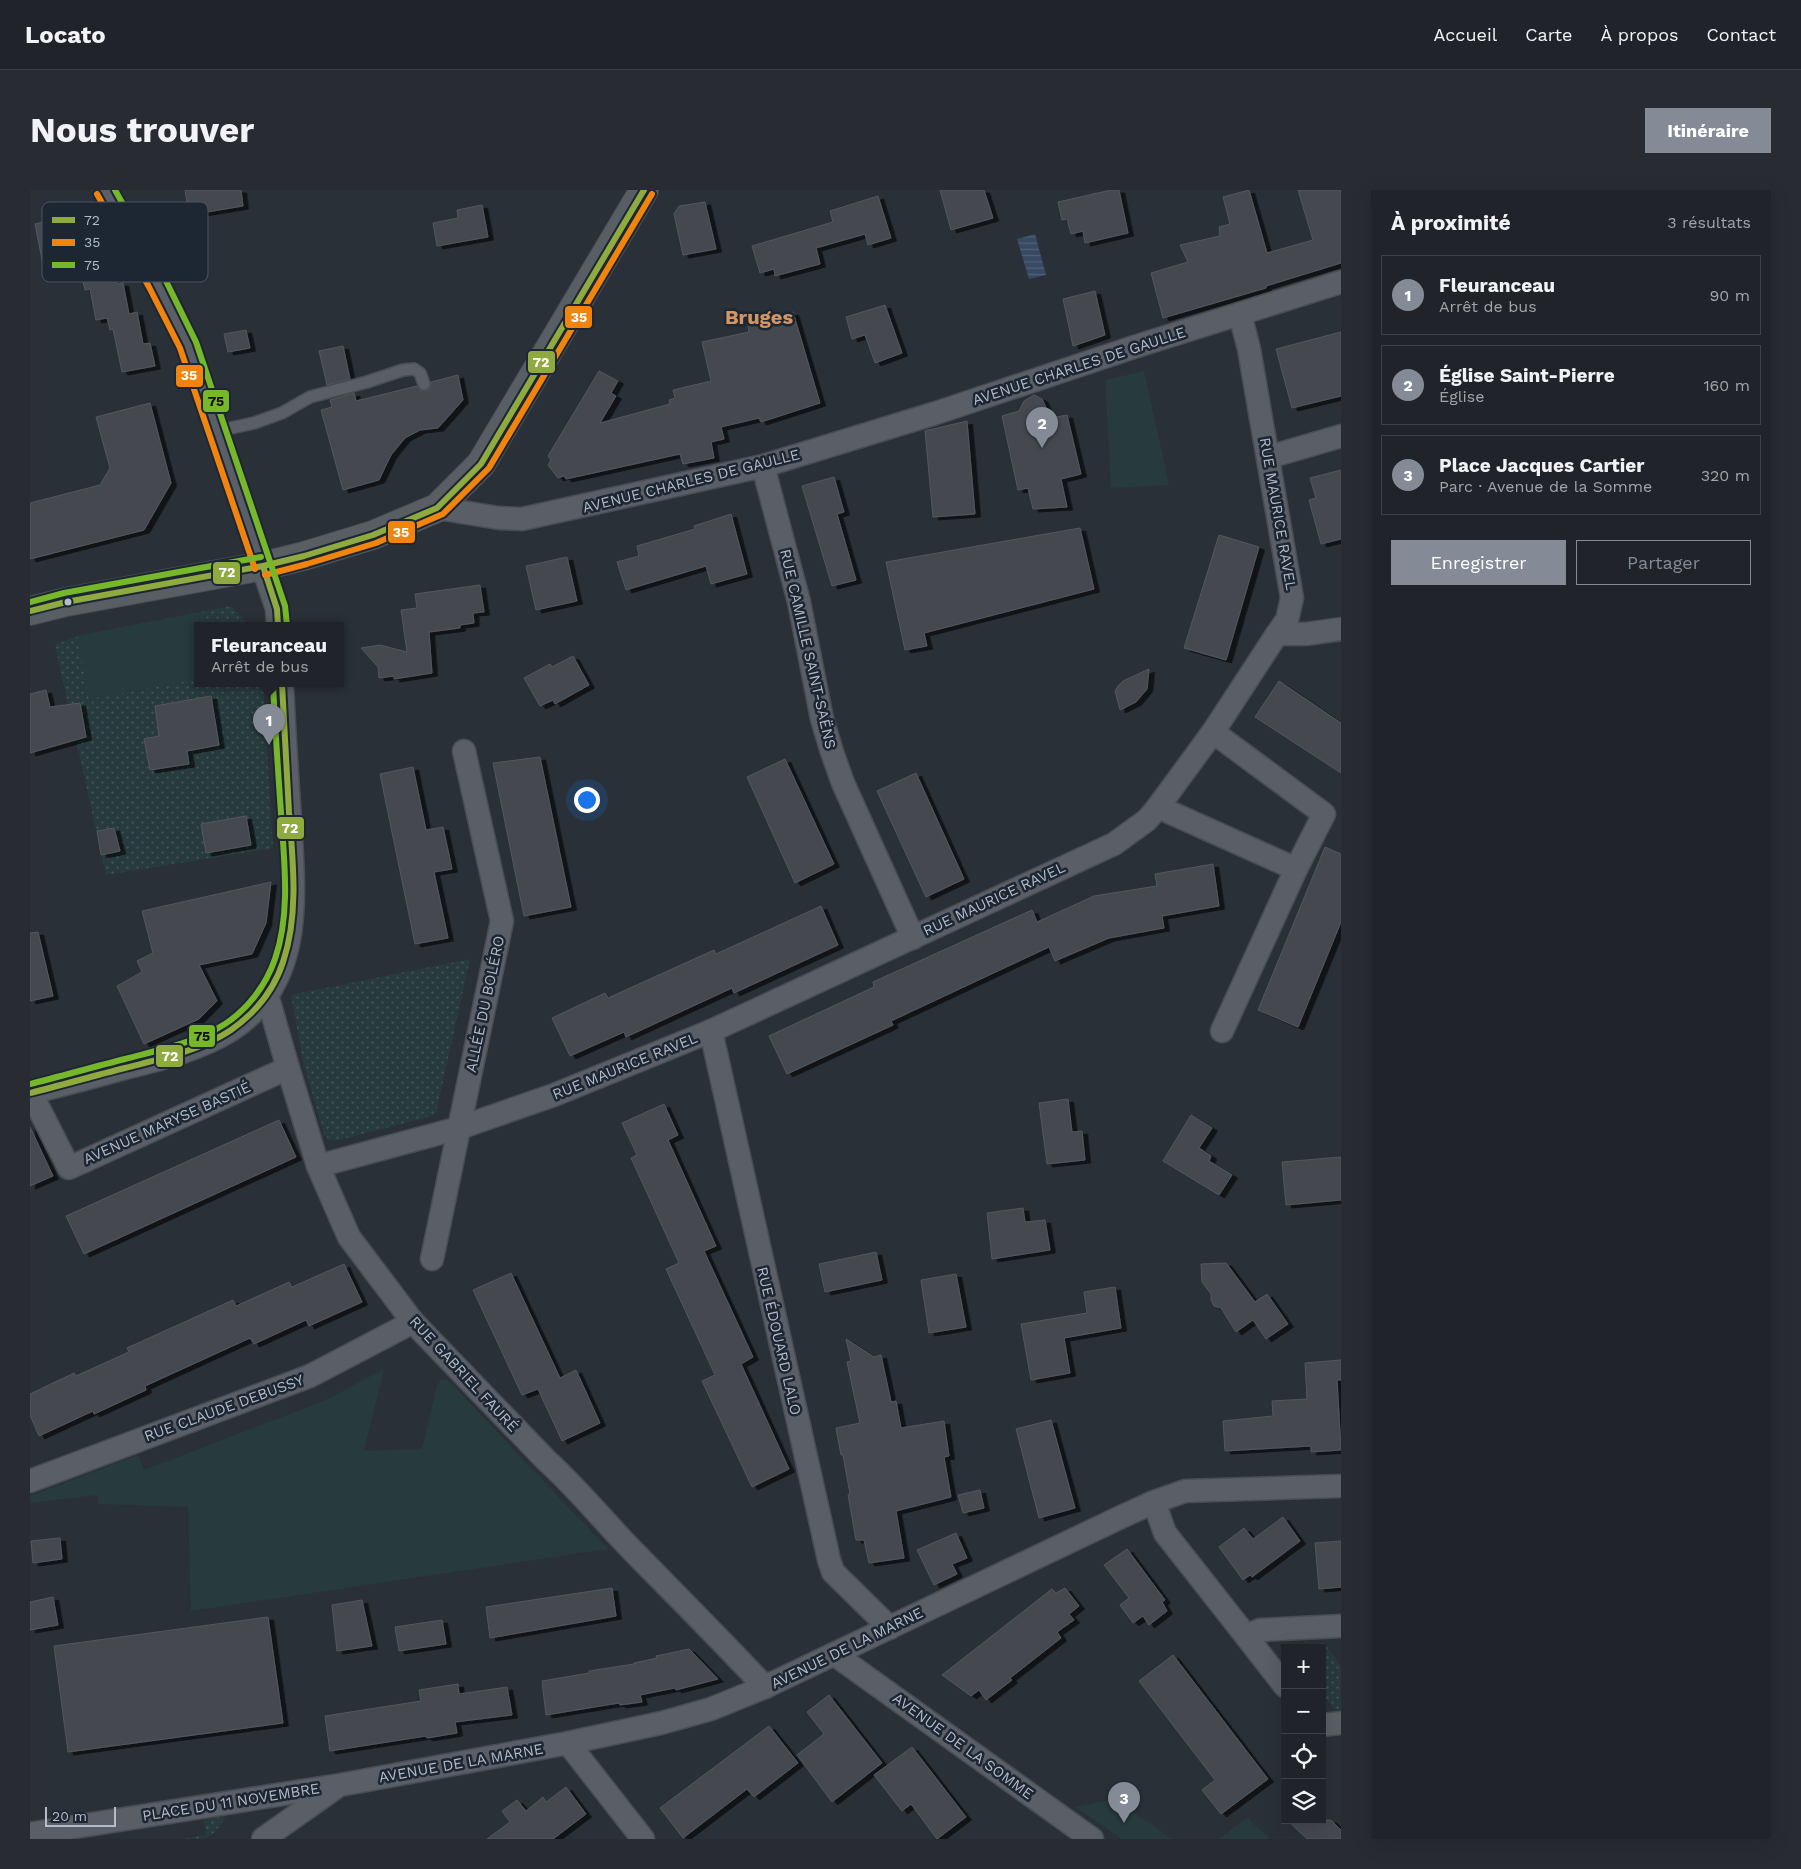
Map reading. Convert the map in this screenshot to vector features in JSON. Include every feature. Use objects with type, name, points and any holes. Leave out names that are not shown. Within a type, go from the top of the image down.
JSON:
[{"type":"main road","points":[[30,611],[66,602],[263,566],[304,556],[374,535],[437,508],[481,464],[644,190]]},
{"type":"street","points":[[105,190],[112,202]]},
{"type":"street","points":[[156,282],[188,345],[277,609],[278,622]]},
{"type":"street","name":"AVENUE CHARLES DE GAULLE","points":[[437,508],[499,518],[522,519],[763,466],[936,413],[1240,314],[1337,288]]},
{"type":"street","name":"RUE MAURICE RAVEL","points":[[318,1166],[459,1128],[554,1095],[711,1031],[1114,844],[1147,820],[1213,732],[1287,620],[1292,598],[1250,349],[1240,314]]},
{"type":"street","points":[[1269,458],[1341,436]]},
{"type":"street","name":"RUE CAMILLE SAINT-SAËNS","points":[[763,466],[798,602],[822,720],[832,752],[843,784],[913,938]]},
{"type":"street","points":[[1277,634],[1306,634],[1341,629]]},
{"type":"street","name":"AVENUE MARYSE BASTIÉ","points":[[282,687],[294,893],[291,934],[283,964],[267,995],[232,1030],[197,1048],[31,1093],[68,1168],[288,1068]]},
{"type":"street","points":[[1213,732],[1332,812],[1296,869],[1222,1031]]},
{"type":"street","name":"ALLÉE DU BOLÉRO","points":[[432,1259],[502,921],[464,751]]},
{"type":"street","points":[[1158,807],[1296,869]]},
{"type":"street","name":"RUE GABRIEL FAURÉ","points":[[267,995],[318,1166],[349,1237],[413,1322],[642,1560],[721,1639],[765,1687]]},
{"type":"street","name":"RUE ÉDOUARD LALO","points":[[711,1031],[829,1560],[834,1572],[890,1628]]},
{"type":"street","name":"RUE CLAUDE DEBUSSY","points":[[30,1481],[310,1376],[413,1322]]},
{"type":"street","name":"AVENUE DE LA MARNE","points":[[340,1785],[568,1744],[661,1723],[711,1709],[765,1687],[1154,1502],[1185,1491],[1341,1486]]},
{"type":"street","points":[[1154,1502],[1165,1532],[1281,1681]]},
{"type":"street","points":[[1246,1636],[1260,1630],[1341,1626]]},
{"type":"street","name":"AVENUE DE LA SOMME","points":[[834,1654],[1092,1839]]},
{"type":"street","points":[[1326,1725],[1341,1723]]},
{"type":"street","points":[[568,1744],[643,1839]]},
{"type":"street","name":"PLACE DU 11 NOVEMBRE","points":[[30,1834],[340,1785]]},
{"type":"street","name":"PLACE DU 11 NOVEMBRE","points":[[263,1839],[340,1785]]},
{"type":"lane","points":[[217,431],[254,423],[282,413],[310,397],[403,370],[414,369],[420,373],[424,384]]},
{"type":"green space","points":[[1144,371],[1169,485],[1111,488],[1105,380]]},
{"type":"green space","points":[[231,606],[246,622],[194,622],[194,687],[263,687],[273,848],[106,875],[55,645],[77,636]]},
{"type":"green space","points":[[203,612],[205,622],[194,622],[194,680],[89,699],[77,636]]},
{"type":"green space","points":[[470,959],[436,1113],[428,1117],[339,1140],[329,1140],[324,1134],[303,1061],[291,995]]},
{"type":"green space","points":[[384,1369],[364,1451],[422,1449],[437,1385],[441,1380],[448,1380],[608,1549],[191,1611],[188,1507],[98,1504],[97,1495],[30,1503],[30,1496],[138,1455],[144,1470],[326,1400]]},
{"type":"green space","points":[[1326,1646],[1341,1666],[1341,1710],[1335,1710],[1326,1698]]},
{"type":"green space","points":[[1114,1799],[1172,1839],[1122,1839],[1075,1807]]},
{"type":"green space","points":[[226,1816],[217,1829],[209,1836],[199,1839],[182,1839],[206,1835],[204,1820]]},
{"type":"green space","points":[[1247,1818],[1270,1839],[1219,1839]]},
{"type":"water","points":[[1035,234],[1046,275],[1029,279],[1017,239]]},
{"type":"building","points":[[185,190],[241,190],[243,206],[208,212],[208,202],[187,202]]},
{"type":"building","points":[[940,190],[984,190],[993,218],[951,230]]},
{"type":"building","points":[[1111,190],[1119,190],[1128,233],[1085,243],[1083,231],[1071,234],[1067,219],[1062,220],[1058,202]]},
{"type":"building","points":[[1249,190],[1267,253],[1313,240],[1298,190],[1341,190],[1341,263],[1266,286],[1266,288],[1163,318],[1151,273],[1188,262],[1180,245],[1220,236],[1219,227],[1230,224],[1223,197]]},
{"type":"building","points":[[878,196],[891,238],[868,245],[865,234],[816,248],[820,264],[775,276],[774,269],[760,273],[752,246],[833,222],[830,211]]},
{"type":"building","points":[[705,202],[716,249],[683,255],[674,214],[679,206]]},
{"type":"building","points":[[482,205],[488,237],[437,246],[433,223],[458,218],[457,210]]},
{"type":"building","points":[[42,222],[42,260],[35,224]]},
{"type":"building","points":[[83,282],[123,283],[129,314],[137,312],[143,344],[150,343],[155,366],[122,372],[113,329],[110,330],[107,318],[96,320],[90,289],[85,290]]},
{"type":"building","points":[[1095,291],[1105,335],[1073,346],[1063,299]]},
{"type":"building","points":[[885,305],[902,353],[875,363],[865,335],[852,339],[846,317]]},
{"type":"building","points":[[793,312],[820,403],[761,422],[759,418],[721,427],[724,439],[711,442],[714,458],[683,464],[680,454],[566,479],[564,476],[558,478],[548,465],[551,460],[548,456],[599,371],[618,381],[611,393],[616,396],[600,423],[670,404],[669,400],[675,398],[673,390],[711,381],[702,342],[749,332],[748,326]]},
{"type":"building","points":[[246,330],[250,348],[228,352],[224,334]]},
{"type":"building","points":[[1341,332],[1341,396],[1292,408],[1276,349]]},
{"type":"building","points":[[343,346],[350,379],[327,385],[319,351]]},
{"type":"building","points":[[458,375],[463,400],[438,428],[420,430],[405,438],[391,455],[379,480],[343,490],[321,410],[332,407],[330,400],[354,393],[356,401],[417,386],[420,390],[426,391],[430,388],[431,382]]},
{"type":"building","points":[[1034,395],[1042,399],[1051,418],[1067,415],[1081,474],[1061,479],[1067,507],[1033,509],[1028,488],[1018,490],[1002,416],[1019,411],[1024,401]]},
{"type":"building","points":[[150,403],[171,483],[144,530],[30,559],[30,503],[100,485],[110,468],[96,417]]},
{"type":"building","points":[[967,421],[975,514],[933,517],[925,431]]},
{"type":"building","points":[[1341,470],[1341,539],[1321,544],[1309,500],[1316,498],[1310,478]]},
{"type":"building","points":[[834,477],[844,512],[837,514],[856,580],[832,586],[802,486]]},
{"type":"building","points":[[731,514],[747,574],[711,584],[706,566],[626,590],[617,562],[639,556],[637,546],[695,529],[694,526]]},
{"type":"building","points":[[1080,528],[1094,589],[924,633],[927,646],[905,650],[886,562]]},
{"type":"building","points":[[1219,535],[1259,547],[1226,660],[1184,648]]},
{"type":"building","points":[[567,557],[577,601],[536,610],[526,566]]},
{"type":"building","points":[[480,585],[484,612],[473,613],[474,623],[460,625],[460,628],[429,632],[432,673],[394,679],[394,676],[379,678],[378,667],[361,648],[380,645],[407,652],[401,610],[417,608],[415,594]]},
{"type":"building","points":[[573,656],[589,685],[555,704],[553,700],[540,706],[524,678],[550,664],[552,667]]},
{"type":"building","points":[[1149,669],[1147,689],[1136,702],[1120,710],[1115,691],[1118,686],[1123,681]]},
{"type":"building","points":[[1279,681],[1341,723],[1341,773],[1255,717]]},
{"type":"building","points":[[46,690],[50,707],[80,703],[86,737],[30,753],[30,694]]},
{"type":"building","points":[[211,696],[219,745],[187,751],[189,764],[150,770],[144,739],[159,736],[155,706]]},
{"type":"building","points":[[540,757],[571,907],[524,916],[493,763]]},
{"type":"building","points":[[785,759],[834,864],[795,883],[747,777]]},
{"type":"building","points":[[413,767],[426,830],[443,827],[452,869],[434,872],[448,938],[415,944],[380,774]]},
{"type":"building","points":[[916,773],[964,879],[926,897],[877,791]]},
{"type":"building","points":[[246,816],[251,845],[206,853],[201,824]]},
{"type":"building","points":[[114,828],[120,851],[101,855],[97,831]]},
{"type":"building","points":[[1325,847],[1341,854],[1341,922],[1298,1027],[1258,1010]]},
{"type":"building","points":[[1213,864],[1219,906],[1162,916],[1164,928],[1109,938],[1055,961],[1049,947],[891,1021],[893,1025],[787,1074],[769,1036],[874,987],[873,982],[1032,910],[1037,922],[1094,896],[1157,886],[1155,874]]},
{"type":"building","points":[[271,882],[266,923],[252,954],[199,965],[217,1001],[199,1019],[144,1044],[117,986],[142,972],[137,961],[153,953],[142,911]]},
{"type":"building","points":[[821,906],[838,945],[734,993],[732,988],[626,1037],[624,1032],[570,1056],[552,1018],[605,993],[608,998],[714,950],[716,954]]},
{"type":"building","points":[[38,932],[53,996],[30,1001],[30,933]]},
{"type":"building","points":[[1068,1099],[1072,1132],[1082,1131],[1085,1160],[1047,1164],[1039,1103]]},
{"type":"building","points":[[664,1104],[678,1135],[668,1140],[716,1246],[704,1251],[753,1357],[741,1364],[789,1469],[752,1487],[702,1381],[715,1375],[666,1269],[679,1263],[631,1158],[637,1155],[622,1123]]},
{"type":"building","points":[[1191,1115],[1212,1128],[1199,1148],[1211,1156],[1209,1161],[1232,1175],[1219,1195],[1163,1161]]},
{"type":"building","points":[[279,1120],[296,1157],[84,1254],[66,1216]]},
{"type":"building","points":[[30,1127],[53,1176],[30,1186]]},
{"type":"building","points":[[1341,1157],[1341,1200],[1286,1205],[1282,1162]]},
{"type":"building","points":[[1023,1208],[1025,1222],[1045,1220],[1050,1250],[992,1259],[987,1213]]},
{"type":"building","points":[[876,1252],[882,1280],[825,1292],[819,1264]]},
{"type":"building","points":[[1226,1263],[1255,1302],[1267,1294],[1288,1324],[1266,1339],[1253,1320],[1236,1332],[1221,1308],[1214,1306],[1211,1294],[1202,1282],[1201,1264]]},
{"type":"building","points":[[344,1264],[362,1302],[309,1326],[306,1320],[254,1344],[250,1338],[145,1386],[146,1390],[94,1414],[93,1411],[39,1436],[30,1415],[30,1394],[74,1373],[76,1376],[129,1352],[127,1348],[233,1300],[236,1306],[289,1282],[292,1287]]},
{"type":"building","points":[[511,1273],[560,1378],[576,1370],[600,1423],[562,1441],[538,1389],[522,1395],[473,1290]]},
{"type":"building","points":[[956,1274],[966,1327],[929,1333],[921,1280]]},
{"type":"building","points":[[1115,1287],[1121,1328],[1064,1338],[1070,1373],[1031,1380],[1021,1324],[1087,1313],[1084,1292]]},
{"type":"building","points":[[846,1339],[874,1357],[881,1355],[891,1402],[896,1401],[901,1428],[944,1421],[949,1456],[944,1457],[951,1497],[896,1511],[904,1558],[869,1563],[864,1540],[856,1540],[848,1495],[850,1494],[836,1428],[860,1423],[847,1362],[851,1361]]},
{"type":"building","points":[[1341,1360],[1341,1380],[1337,1380],[1341,1450],[1311,1452],[1311,1446],[1225,1451],[1223,1421],[1273,1416],[1272,1401],[1307,1399],[1305,1363]]},
{"type":"building","points":[[1051,1420],[1075,1508],[1039,1518],[1016,1429]]},
{"type":"building","points":[[980,1490],[984,1508],[963,1513],[958,1495]]},
{"type":"building","points":[[1283,1517],[1300,1541],[1252,1577],[1250,1575],[1243,1580],[1219,1547],[1244,1528],[1253,1539]]},
{"type":"building","points":[[956,1533],[967,1558],[952,1564],[957,1574],[934,1585],[917,1550]]},
{"type":"building","points":[[60,1538],[62,1559],[33,1563],[31,1541]]},
{"type":"building","points":[[1341,1541],[1341,1587],[1319,1589],[1315,1543]]},
{"type":"building","points":[[1127,1549],[1165,1600],[1162,1602],[1167,1611],[1149,1625],[1143,1616],[1133,1623],[1120,1605],[1129,1598],[1104,1565]]},
{"type":"building","points":[[612,1588],[616,1616],[490,1638],[486,1607]]},
{"type":"building","points":[[1065,1588],[1079,1606],[1069,1614],[1074,1620],[1057,1632],[1061,1638],[1010,1678],[1012,1680],[986,1700],[979,1690],[971,1696],[942,1675],[1052,1589],[1056,1593]]},
{"type":"building","points":[[53,1597],[58,1625],[30,1630],[30,1602]]},
{"type":"building","points":[[362,1600],[372,1646],[337,1651],[332,1605]]},
{"type":"building","points":[[268,1617],[283,1723],[68,1752],[54,1646]]},
{"type":"building","points":[[442,1620],[446,1644],[399,1651],[395,1627]]},
{"type":"building","points":[[689,1649],[718,1679],[676,1690],[675,1688],[640,1695],[642,1702],[620,1705],[619,1703],[546,1715],[542,1681],[634,1664],[657,1658],[656,1656]]},
{"type":"building","points":[[1173,1655],[1268,1779],[1221,1814],[1202,1790],[1215,1780],[1139,1681]]},
{"type":"building","points":[[458,1684],[459,1694],[507,1687],[512,1715],[455,1722],[457,1733],[330,1751],[325,1716],[421,1701],[419,1690]]},
{"type":"building","points":[[829,1695],[882,1763],[832,1802],[797,1755],[824,1734],[807,1712]]},
{"type":"building","points":[[769,1726],[798,1763],[754,1797],[747,1789],[683,1838],[660,1808]]},
{"type":"building","points":[[912,1747],[966,1817],[937,1839],[911,1804],[902,1811],[874,1775]]},
{"type":"building","points":[[566,1787],[586,1814],[553,1839],[487,1839],[510,1822],[502,1811],[517,1800],[526,1811],[543,1797],[546,1802]]},
{"type":"building","points":[[1326,1820],[1331,1820],[1341,1830],[1341,1839],[1307,1839],[1291,1824],[1326,1824]]},
{"type":"transit line","name":"75","points":[[115,190],[122,202]]},
{"type":"transit line","name":"72","points":[[30,611],[66,602],[263,566],[304,556],[373,535],[437,508],[481,464],[644,190]]},
{"type":"transit line","name":"35","points":[[97,194],[101,202]]},
{"type":"transit line","name":"35","points":[[265,575],[376,543],[443,514],[489,468],[652,194]]},
{"type":"transit line","name":"35","points":[[146,282],[180,348],[255,569]]},
{"type":"transit line","name":"75","points":[[166,282],[196,342],[285,606],[287,622]]},
{"type":"transit line","name":"75","points":[[30,602],[64,593],[261,557]]},
{"type":"transit line","name":"72","points":[[263,566],[277,609],[278,622]]},
{"type":"transit line","name":"75","points":[[30,1084],[164,1049],[202,1036],[225,1024],[249,1004],[267,978],[280,941],[285,905],[285,868],[273,687]]},
{"type":"transit line","name":"72","points":[[30,1093],[166,1058],[206,1044],[240,1023],[256,1008],[269,991],[279,972],[288,944],[294,888],[282,687]]},
{"type":"place","name":"Église Saint-Pierre","points":[[1042,448]]},
{"type":"place","name":"Fleuranceau","points":[[269,745]]},
{"type":"place","name":"Place Jacques Cartier","points":[[1124,1823]]},
{"type":"district","name":"Bruges","points":[[759,317]]}]
